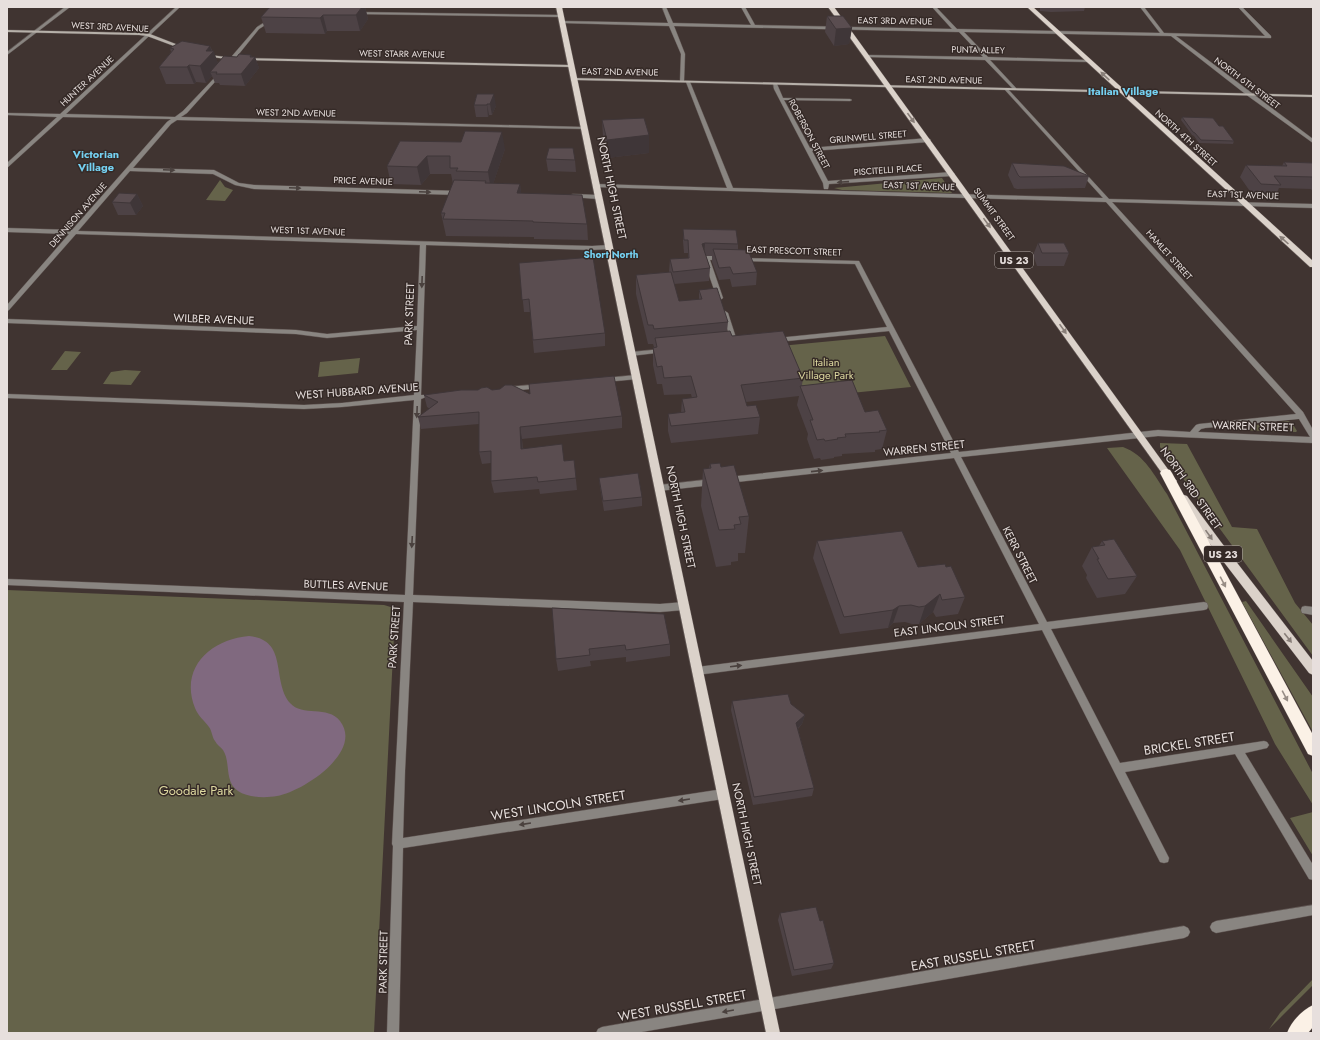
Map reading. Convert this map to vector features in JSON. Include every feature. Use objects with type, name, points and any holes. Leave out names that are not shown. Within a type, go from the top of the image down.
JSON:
[{"type":"highway","points":[[1166,473],[1313,749]]},
{"type":"highway","points":[[1296,1033],[1313,1014]]},
{"type":"main road","name":"NORTH HIGH STREET","points":[[559,7],[773,1033]]},
{"type":"main road","name":"SUMMIT STREET","points":[[831,7],[928,140],[1138,435]]},
{"type":"main road","name":"NORTH 4TH STREET","points":[[1030,7],[1313,265]]},
{"type":"main road","name":"NORTH 3RD STREET","points":[[1138,435],[1217,545],[1313,670]]},
{"type":"street","points":[[7,54],[68,7]]},
{"type":"street","name":"HUNTER AVENUE","points":[[7,166],[178,7]]},
{"type":"street","points":[[664,7],[683,54],[682,81]]},
{"type":"street","points":[[743,7],[754,26]]},
{"type":"street","points":[[934,7],[1014,89]]},
{"type":"street","points":[[1142,7],[1164,35]]},
{"type":"street","name":"EAST 3RD AVENUE","points":[[562,19],[672,25],[1269,37],[1240,7]]},
{"type":"street","points":[[352,13],[562,19]]},
{"type":"street","name":"DENNISON AVENUE","points":[[7,309],[169,123],[185,112],[258,28],[277,18]]},
{"type":"street","name":"WEST 3RD AVENUE","points":[[7,31],[148,35],[188,50]]},
{"type":"street","name":"NORTH 6TH STREET","points":[[1173,36],[1313,141]]},
{"type":"street","points":[[202,55],[232,59]]},
{"type":"street","name":"PUNTA ALLEY","points":[[867,56],[1088,61]]},
{"type":"street","name":"WEST STARR AVENUE","points":[[232,59],[571,66]]},
{"type":"street","name":"EAST 2ND AVENUE","points":[[574,79],[1313,96]]},
{"type":"street","points":[[688,82],[731,190]]},
{"type":"street","name":"ROBERSON STREET","points":[[775,84],[826,183],[826,193]]},
{"type":"street","name":"HAMLET STREET","points":[[1007,89],[1302,416],[1313,436]]},
{"type":"street","points":[[782,99],[850,100]]},
{"type":"street","name":"WEST 2ND AVENUE","points":[[7,114],[584,128]]},
{"type":"street","name":"GRUNWELL STREET","points":[[809,150],[928,140]]},
{"type":"street","name":"PRICE AVENUE","points":[[130,169],[214,172],[237,184],[254,187],[464,193]]},
{"type":"street","name":"PISCITELLI PLACE","points":[[826,183],[952,174]]},
{"type":"street","name":"EAST 1ST AVENUE","points":[[596,186],[1313,206]]},
{"type":"street","points":[[568,196],[598,197]]},
{"type":"street","name":"WEST 1ST AVENUE","points":[[7,230],[592,248],[609,247]]},
{"type":"street","name":"PARK STREET","points":[[393,1033],[404,662],[409,598],[423,243]]},
{"type":"street","name":"EAST PRESCOTT STREET","points":[[728,345],[738,344],[706,258],[857,262]]},
{"type":"street","name":"KERR STREET","points":[[857,262],[1164,858]]},
{"type":"street","name":"WILBER AVENUE","points":[[7,321],[296,332],[327,336],[420,328]]},
{"type":"street","points":[[769,341],[892,329]]},
{"type":"street","points":[[631,354],[667,350]]},
{"type":"street","points":[[594,381],[636,377]]},
{"type":"street","points":[[496,390],[549,385]]},
{"type":"street","name":"WEST HUBBARD AVENUE","points":[[7,396],[304,407],[336,406],[428,396]]},
{"type":"street","name":"WARREN STREET","points":[[1191,435],[1199,427],[1302,416]]},
{"type":"street","name":"WARREN STREET","points":[[659,488],[1158,433],[1313,440]]},
{"type":"street","name":"BUTTLES AVENUE","points":[[7,582],[660,608],[684,606]]},
{"type":"street","name":"EAST LINCOLN STREET","points":[[697,671],[1204,606]]},
{"type":"street","name":"BRICKEL STREET","points":[[1118,768],[1264,745]]},
{"type":"street","points":[[1237,749],[1313,875]]},
{"type":"street","name":"WEST LINCOLN STREET","points":[[398,844],[723,794]]},
{"type":"street","points":[[1216,927],[1313,910]]},
{"type":"street","name":"EAST RUSSELL STREET","points":[[767,1004],[1184,932]]},
{"type":"street","name":"WEST RUSSELL STREET","points":[[602,1033],[767,1004]]},
{"type":"green space","points":[[942,178],[952,193],[842,190],[834,188]]},
{"type":"green space","points":[[220,180],[225,187],[233,190],[225,201],[206,200]]},
{"type":"green space","name":"Italian Village Park","points":[[885,336],[911,387],[801,398],[780,346]]},
{"type":"green space","points":[[65,351],[81,352],[67,370],[51,370]]},
{"type":"green space","points":[[360,358],[358,373],[318,377],[320,362]]},
{"type":"green space","points":[[125,370],[141,371],[131,385],[103,384],[111,372]]},
{"type":"green space","points":[[1288,421],[1292,423],[1297,431],[1296,432],[1235,430],[1232,428]]},
{"type":"green space","points":[[1160,443],[1187,444],[1232,527],[1257,529],[1295,603],[1313,625],[1313,656],[1160,447]]},
{"type":"green space","points":[[1123,447],[1143,460],[1167,494],[1313,774],[1313,805],[1275,744],[1180,550],[1107,448]]},
{"type":"green space","name":"Goodale Park","points":[[7,590],[384,605],[394,608],[395,615],[374,1033],[7,1033]]},
{"type":"green space","points":[[1246,601],[1313,697],[1313,732],[1242,602]]},
{"type":"green space","points":[[1313,812],[1313,856],[1290,818]]},
{"type":"green space","points":[[1313,979],[1313,985],[1269,1029],[1280,1013]]},
{"type":"shaded area","points":[[249,636],[261,639],[270,645],[275,653],[284,694],[290,703],[301,709],[329,713],[335,716],[340,721],[345,733],[344,745],[337,757],[327,769],[301,787],[277,796],[262,797],[247,795],[238,791],[234,787],[229,777],[227,760],[223,750],[217,744],[209,727],[196,711],[191,694],[191,680],[195,668],[202,658],[222,643],[235,638]]},
{"type":"building","points":[[362,7],[356,15],[323,15],[320,18],[261,17],[269,8]]},
{"type":"building","points":[[827,16],[843,16],[852,28],[836,29]]},
{"type":"building","points":[[182,41],[210,46],[206,51],[214,51],[200,66],[189,65],[187,67],[159,67],[174,49],[170,48]]},
{"type":"building","points":[[239,54],[251,55],[250,57],[255,57],[241,74],[216,74],[217,72],[210,72],[224,56],[237,57]]},
{"type":"building","points":[[477,94],[494,94],[490,104],[474,105]]},
{"type":"building","points":[[1182,117],[1213,118],[1219,126],[1223,126],[1234,141],[1201,140]]},
{"type":"building","points":[[644,118],[649,135],[607,140],[602,120]]},
{"type":"building","points":[[465,131],[502,132],[488,172],[456,171],[458,168],[450,168],[450,156],[427,156],[417,167],[387,166],[400,141],[461,142]]},
{"type":"building","points":[[549,148],[573,148],[575,160],[546,159]]},
{"type":"building","points":[[1284,162],[1313,163],[1313,177],[1274,176],[1281,185],[1261,184],[1246,165],[1287,166]]},
{"type":"building","points":[[1012,163],[1064,166],[1089,176],[1020,177]]},
{"type":"building","points":[[454,180],[520,184],[517,193],[582,195],[587,224],[443,219],[445,213],[441,213]]},
{"type":"building","points":[[119,193],[137,194],[130,203],[112,202]]},
{"type":"building","points":[[683,229],[736,230],[738,244],[702,244],[710,268],[673,272],[670,259],[689,258],[688,240],[684,240]]},
{"type":"building","points":[[1038,243],[1064,243],[1069,253],[1042,253]]},
{"type":"building","points":[[713,249],[748,250],[757,272],[733,274],[730,267],[719,268]]},
{"type":"building","points":[[593,257],[605,333],[533,340],[529,299],[522,300],[519,263]]},
{"type":"building","points":[[671,272],[679,301],[702,299],[699,290],[717,288],[728,322],[654,329],[653,325],[648,325],[636,275]]},
{"type":"building","points":[[730,331],[732,336],[783,331],[803,378],[741,385],[747,406],[756,405],[760,417],[671,426],[668,414],[685,412],[682,399],[697,397],[691,376],[664,378],[662,366],[657,367],[653,348],[657,347],[655,338]]},
{"type":"building","points":[[614,376],[622,416],[520,427],[521,449],[562,444],[564,461],[574,460],[576,478],[538,482],[537,477],[491,481],[491,451],[479,452],[479,412],[418,417],[438,402],[424,395],[461,390],[478,390],[487,387],[492,390],[500,389],[505,385],[512,385],[530,394],[529,384]]},
{"type":"building","points":[[852,380],[865,412],[878,410],[887,430],[879,431],[880,432],[845,434],[846,437],[825,441],[824,439],[817,440],[810,420],[813,420],[800,386]]},
{"type":"building","points":[[720,463],[721,467],[734,465],[749,516],[739,517],[741,524],[734,525],[735,529],[719,530],[703,469],[711,468],[710,464]]},
{"type":"building","points":[[638,473],[642,497],[603,501],[599,478]]},
{"type":"building","points":[[902,531],[918,567],[945,564],[946,567],[951,566],[965,597],[942,600],[940,594],[925,606],[899,606],[893,610],[844,617],[817,541]]},
{"type":"building","points":[[1114,539],[1137,576],[1108,579],[1092,547],[1105,545],[1102,541]]},
{"type":"building","points":[[552,608],[664,614],[670,644],[626,650],[625,645],[589,649],[590,655],[556,659]]},
{"type":"building","points":[[788,694],[791,704],[805,715],[796,723],[814,788],[754,797],[732,701]]},
{"type":"building","points":[[816,907],[820,921],[823,920],[834,963],[794,970],[780,913]]},
{"type":"district","name":"Italian Village","points":[[1123,91]]},
{"type":"district","name":"Victorian Village","points":[[96,160]]},
{"type":"district","name":"Short North","points":[[611,254]]}]
